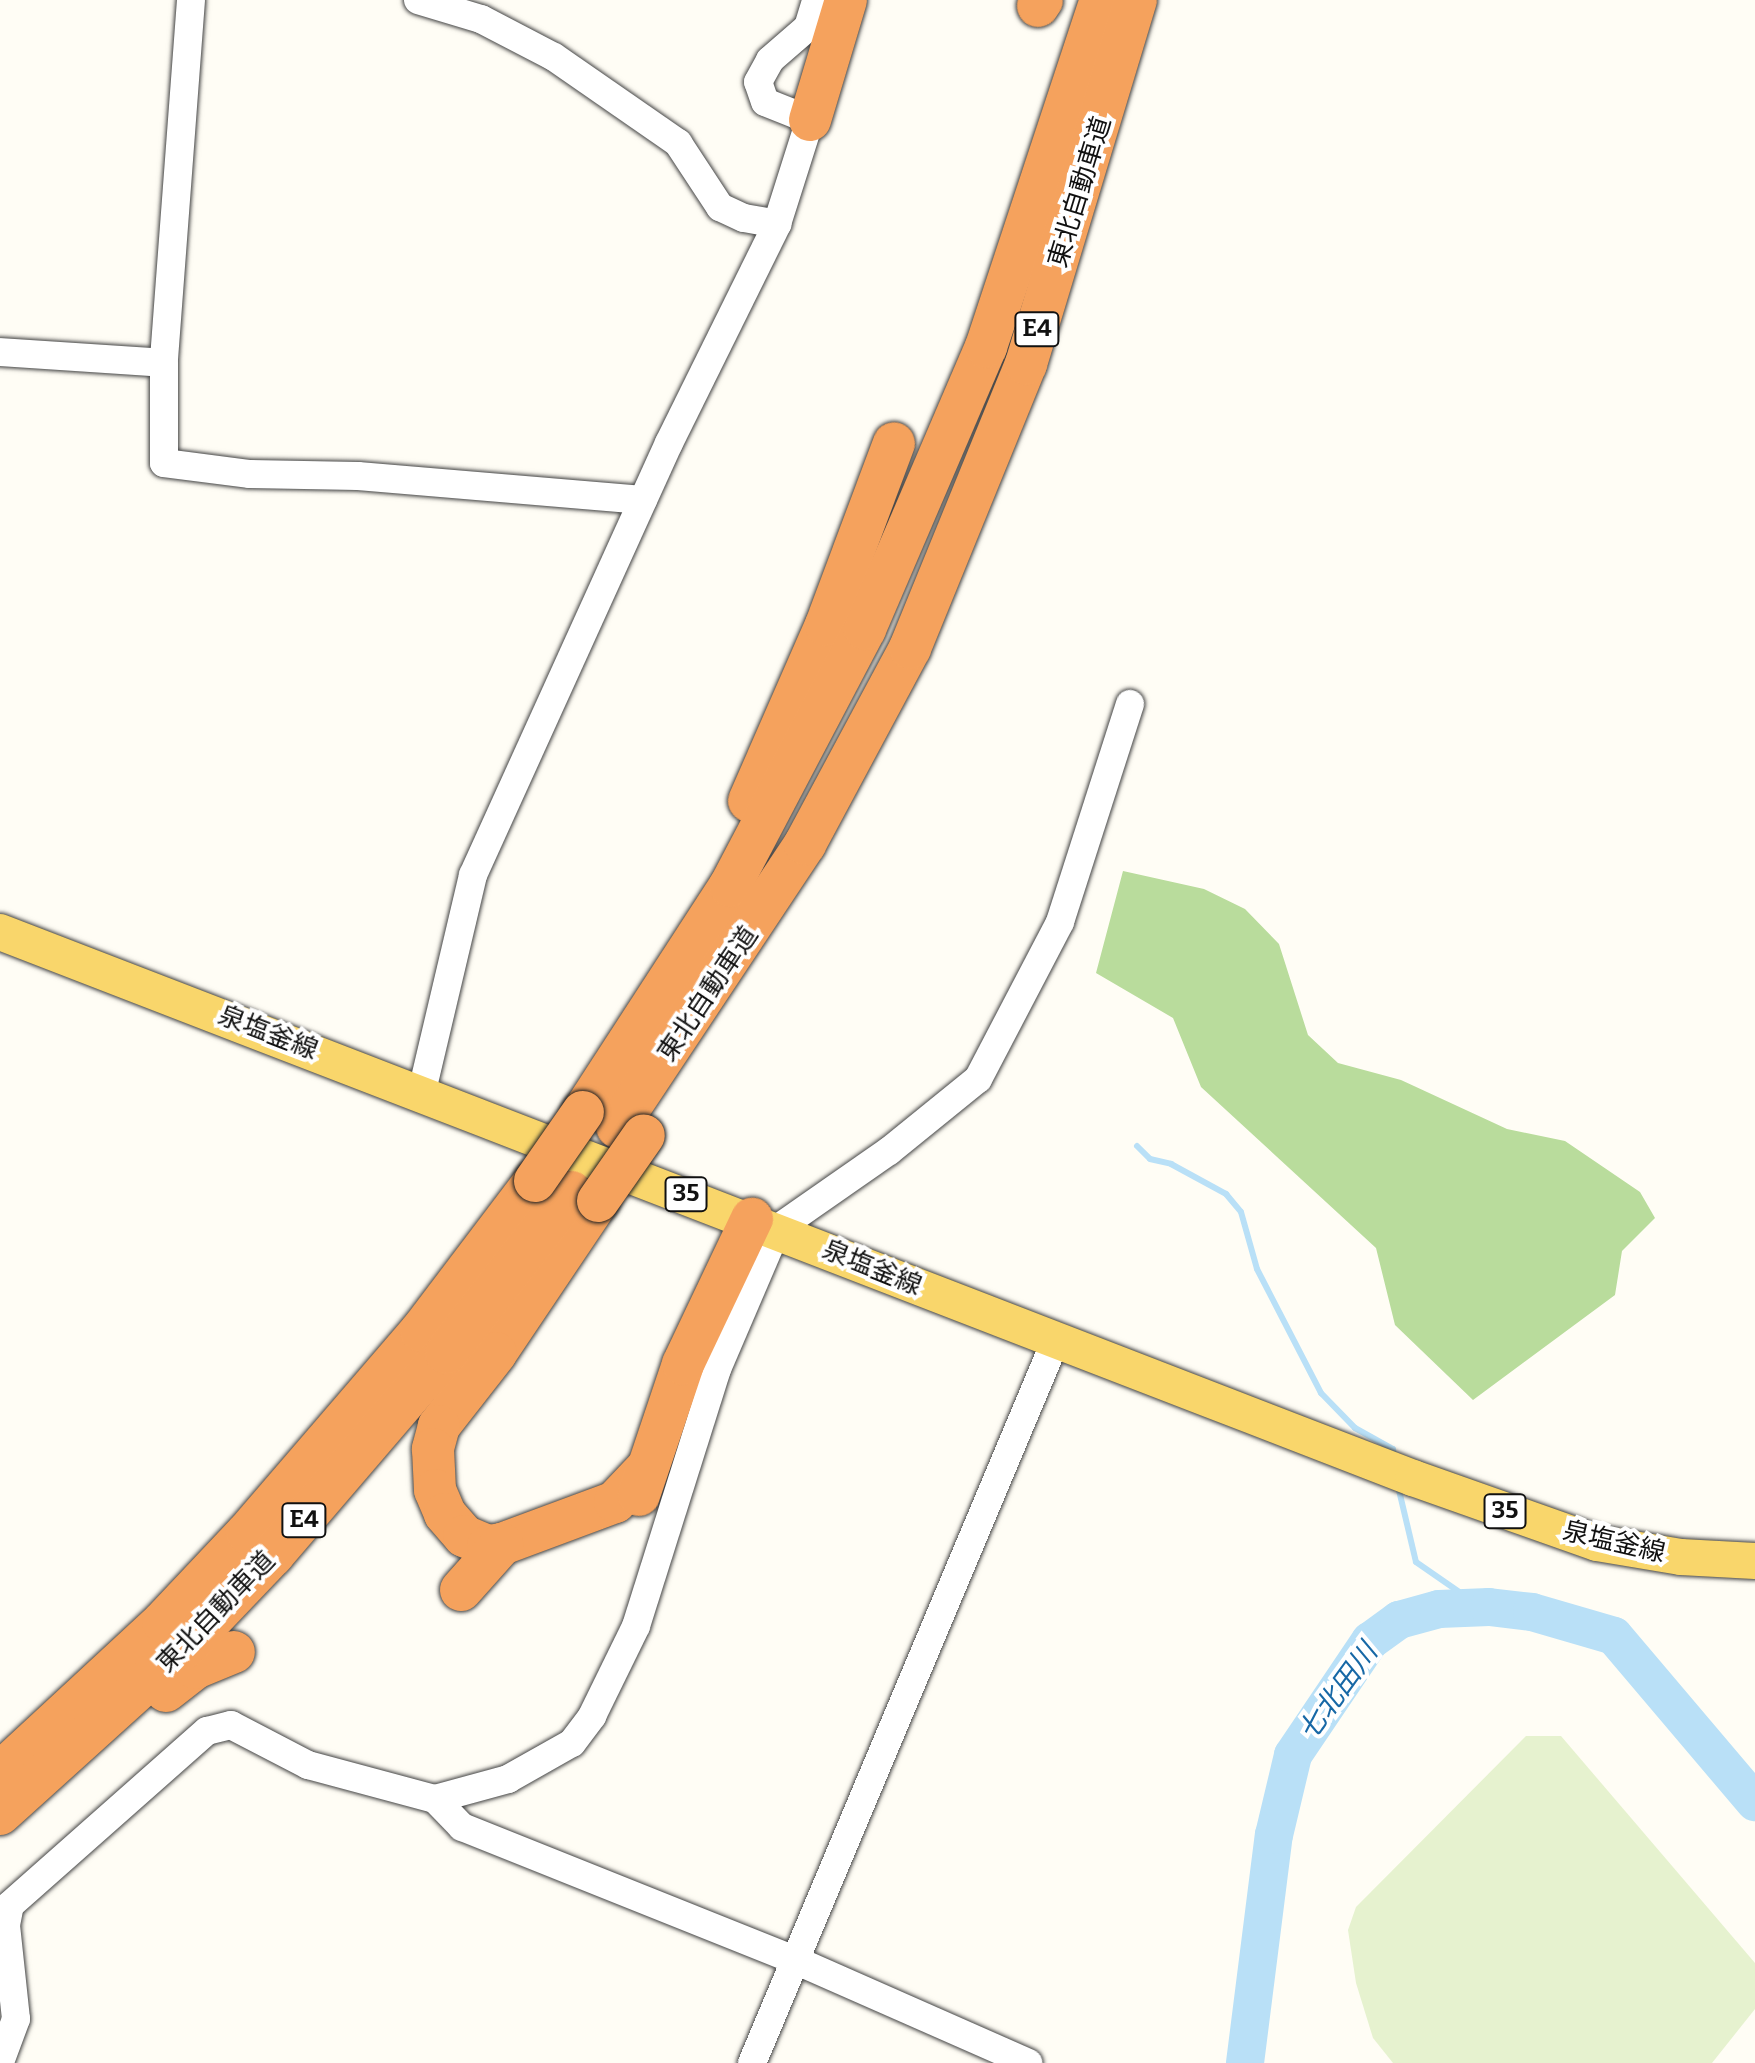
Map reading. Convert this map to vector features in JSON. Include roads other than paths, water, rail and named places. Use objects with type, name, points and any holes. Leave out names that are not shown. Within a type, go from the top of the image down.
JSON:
[{"type":"highway","name":"東北自動車道","points":[[615,1125],[639,1029],[772,812],[906,540],[986,347],[1101,0]]},
{"type":"highway","name":"東北自動車道","points":[[0,1814],[184,1648],[273,1555],[446,1353],[568,1191],[732,961],[805,844],[910,648],[1026,364],[1136,0]]},
{"type":"highway","points":[[810,120],[841,7]]},
{"type":"highway","points":[[639,1029],[714,879],[820,640],[894,443]]},
{"type":"highway","points":[[499,1556],[488,1546],[464,1536],[439,1502],[432,1474],[439,1426],[496,1353],[568,1191],[615,1125]]},
{"type":"highway","name":"東北自動車道","points":[[0,1773],[153,1632],[247,1533],[421,1331],[568,1191]]},
{"type":"highway","points":[[461,1590],[499,1556],[615,1502],[647,1468],[683,1364],[765,1224]]},
{"type":"highway","points":[[0,1823],[195,1668],[234,1652]]},
{"type":"main road","name":"泉塩釜線","points":[[0,932],[422,1091],[765,1224],[1055,1342],[1413,1478],[1597,1543],[1681,1557],[1755,1561]]},
{"type":"street","points":[[191,0],[164,363],[164,463],[250,474],[358,476],[643,500]]},
{"type":"street","points":[[418,0],[481,19],[554,57],[678,143],[720,207],[744,218],[777,224]]},
{"type":"street","points":[[422,1091],[473,875],[643,500],[777,224],[810,120],[765,102],[758,82],[770,60],[808,27],[841,7]]},
{"type":"street","points":[[0,352],[164,363]]},
{"type":"street","points":[[0,2062],[16,2019],[6,1925],[10,1905],[207,1731],[231,1725],[308,1765],[435,1799],[508,1779],[572,1743],[592,1716],[636,1626],[765,1224],[889,1151],[978,1079],[1060,922],[1130,704]]},
{"type":"street","points":[[752,2063],[1055,1342]]},
{"type":"street","points":[[435,1799],[462,1827],[795,1960],[1028,2063]]},
{"type":"waterway","points":[[1137,1146],[1150,1159],[1171,1164],[1226,1194],[1241,1212],[1257,1269],[1321,1393],[1355,1428],[1393,1449],[1394,1455]]},
{"type":"waterway","points":[[1398,1486],[1416,1562],[1481,1607]]},
{"type":"waterway","name":"七北田川","points":[[1245,2063],[1274,1835],[1293,1755],[1370,1641],[1399,1620],[1439,1609],[1489,1607],[1532,1612],[1614,1636],[1755,1802]]}]
